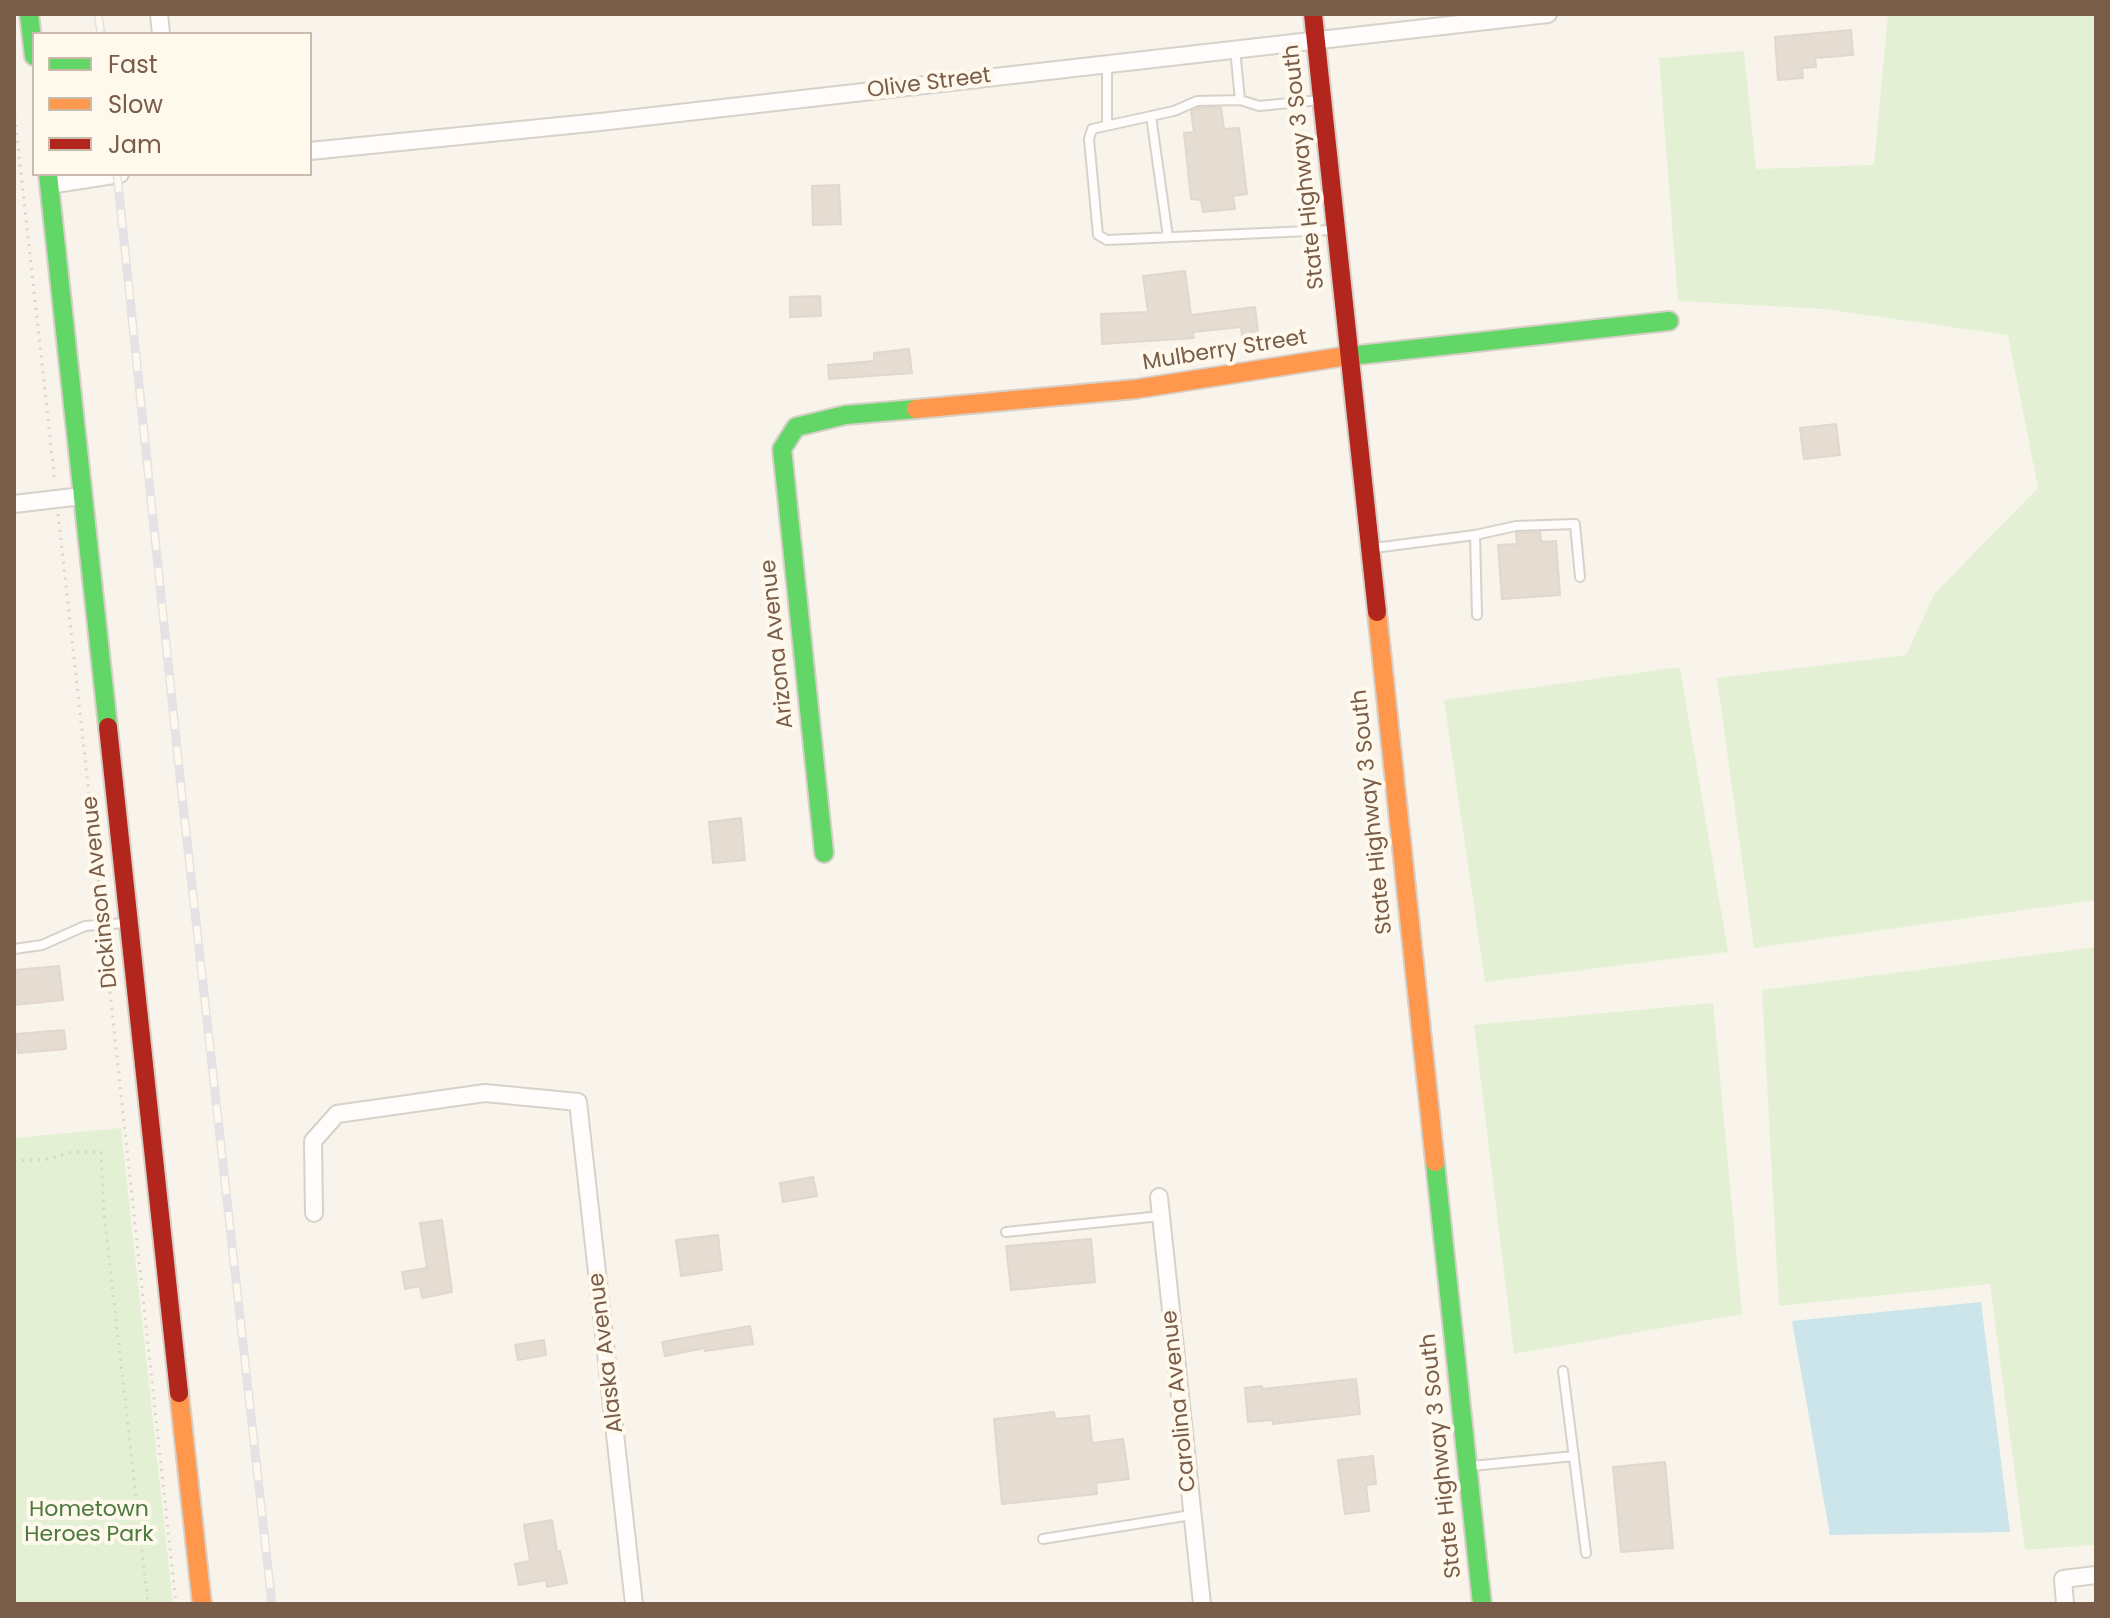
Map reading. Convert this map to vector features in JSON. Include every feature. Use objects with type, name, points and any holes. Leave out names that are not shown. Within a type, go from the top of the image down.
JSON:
[{"type":"street","points":[[29,14],[32,39]]},
{"type":"street","name":"State Highway 3 South","points":[[1313,14],[1482,1604]]},
{"type":"street","name":"Olive Street","points":[[312,151],[600,122],[1548,14]]},
{"type":"street","points":[[48,180],[96,176]]},
{"type":"street","name":"Dickinson Avenue","points":[[48,180],[202,1604]]},
{"type":"street","name":"Mulberry Street","points":[[792,433],[796,427],[845,415],[1136,389],[1349,356],[1669,321]]},
{"type":"street","name":"Arizona Avenue","points":[[792,433],[782,449],[824,853]]},
{"type":"street","points":[[14,504],[82,496]]},
{"type":"street","name":"Alaska Avenue","points":[[314,1213],[313,1141],[337,1114],[485,1093],[578,1102],[634,1604]]},
{"type":"street","name":"Carolina Avenue","points":[[1159,1197],[1202,1604]]},
{"type":"street","points":[[2065,1604],[2063,1579],[2096,1575]]},
{"type":"lane","points":[[1235,48],[1240,100]]},
{"type":"lane","points":[[1107,63],[1107,125]]},
{"type":"lane","points":[[1322,100],[1259,106],[1240,100],[1197,101],[1174,111],[1092,129],[1089,139],[1098,235],[1107,240],[1335,229]]},
{"type":"lane","points":[[1151,116],[1168,237]]},
{"type":"lane","points":[[1369,549],[1475,535],[1516,526],[1575,524],[1580,577]]},
{"type":"lane","points":[[1475,535],[1477,615]]},
{"type":"lane","points":[[14,949],[42,945],[85,926],[129,923]]},
{"type":"lane","points":[[1006,1232],[1161,1216]]},
{"type":"lane","points":[[1563,1371],[1586,1553]]},
{"type":"lane","points":[[1467,1467],[1574,1456]]},
{"type":"lane","points":[[1043,1539],[1191,1515]]},
{"type":"path","points":[[14,109],[176,1604]]},
{"type":"path","points":[[14,1161],[50,1159],[71,1152],[101,1152],[104,1213],[148,1604]]},
{"type":"green space","points":[[1888,14],[2096,14],[2096,900],[1754,948],[1717,678],[1906,655],[1935,593],[2038,488],[2008,335],[1824,309],[1678,301],[1659,58],[1744,51],[1756,169],[1874,165]]},
{"type":"green space","points":[[1680,667],[1728,952],[1485,982],[1444,700]]},
{"type":"green space","points":[[2096,947],[2096,1545],[2025,1550],[1990,1284],[1779,1306],[1762,990]]},
{"type":"green space","points":[[1713,1003],[1742,1314],[1514,1354],[1474,1025]]},
{"type":"green space","name":"Hometown Heroes Park","points":[[121,1128],[173,1604],[14,1604],[14,1138]]},
{"type":"water","points":[[1981,1302],[2010,1532],[1830,1535],[1792,1321]]},
{"type":"building","points":[[1851,30],[1853,55],[1815,58],[1816,67],[1802,68],[1803,78],[1778,80],[1775,37]]},
{"type":"building","points":[[1221,107],[1224,129],[1239,128],[1247,194],[1233,196],[1235,209],[1203,212],[1201,200],[1191,199],[1184,133],[1194,132],[1191,111]]},
{"type":"building","points":[[839,185],[841,224],[813,225],[812,186]]},
{"type":"building","points":[[1185,271],[1191,315],[1255,307],[1260,349],[1244,350],[1241,327],[1193,332],[1194,338],[1102,344],[1101,314],[1148,312],[1143,276]]},
{"type":"building","points":[[820,296],[821,316],[790,317],[790,297]]},
{"type":"building","points":[[909,349],[912,373],[829,379],[828,365],[874,361],[874,353]]},
{"type":"building","points":[[1836,424],[1840,455],[1804,459],[1800,428]]},
{"type":"building","points":[[1540,532],[1541,542],[1556,541],[1560,595],[1502,599],[1498,545],[1517,544],[1516,533]]},
{"type":"building","points":[[741,818],[745,860],[713,863],[709,822]]},
{"type":"building","points":[[59,966],[63,1000],[14,1005],[14,970]]},
{"type":"building","points":[[64,1030],[66,1049],[18,1053],[16,1034]]},
{"type":"building","points":[[813,1177],[817,1196],[783,1202],[780,1183]]},
{"type":"building","points":[[442,1220],[452,1292],[422,1298],[420,1286],[405,1289],[402,1272],[427,1268],[420,1223]]},
{"type":"building","points":[[718,1235],[722,1270],[681,1276],[676,1240]]},
{"type":"building","points":[[1091,1239],[1095,1282],[1011,1290],[1006,1246]]},
{"type":"building","points":[[750,1326],[753,1344],[705,1351],[705,1348],[665,1356],[662,1342]]},
{"type":"building","points":[[544,1340],[546,1355],[518,1360],[515,1345]]},
{"type":"building","points":[[1356,1379],[1360,1414],[1273,1424],[1273,1420],[1248,1422],[1245,1388]]},
{"type":"building","points":[[1054,1412],[1055,1419],[1089,1416],[1092,1443],[1123,1439],[1129,1479],[1096,1483],[1097,1494],[1002,1504],[994,1419]]},
{"type":"building","points":[[1373,1456],[1376,1484],[1366,1485],[1369,1511],[1345,1514],[1338,1460]]},
{"type":"building","points":[[1665,1462],[1673,1548],[1621,1552],[1613,1467]]},
{"type":"building","points":[[552,1520],[557,1552],[560,1551],[567,1583],[547,1587],[546,1580],[519,1585],[515,1564],[530,1561],[524,1525]]},
{"type":"railway","points":[[98,14],[101,32]]},
{"type":"railway","points":[[117,176],[182,796],[272,1604]]},
{"type":"traffic: fast","points":[[29,14],[32,39]]},
{"type":"traffic: fast","points":[[48,176],[108,727]]},
{"type":"traffic: fast","points":[[1340,357],[1669,321]]},
{"type":"traffic: fast","points":[[824,853],[782,449],[796,427],[845,415],[916,409]]},
{"type":"traffic: fast","points":[[1435,1162],[1482,1604]]},
{"type":"traffic: slow","points":[[916,409],[1136,389],[1340,357]]},
{"type":"traffic: slow","points":[[1377,612],[1435,1162]]},
{"type":"traffic: slow","points":[[179,1393],[202,1604]]},
{"type":"traffic: jam","points":[[1313,14],[1377,612]]},
{"type":"traffic: jam","points":[[108,727],[179,1393]]}]
